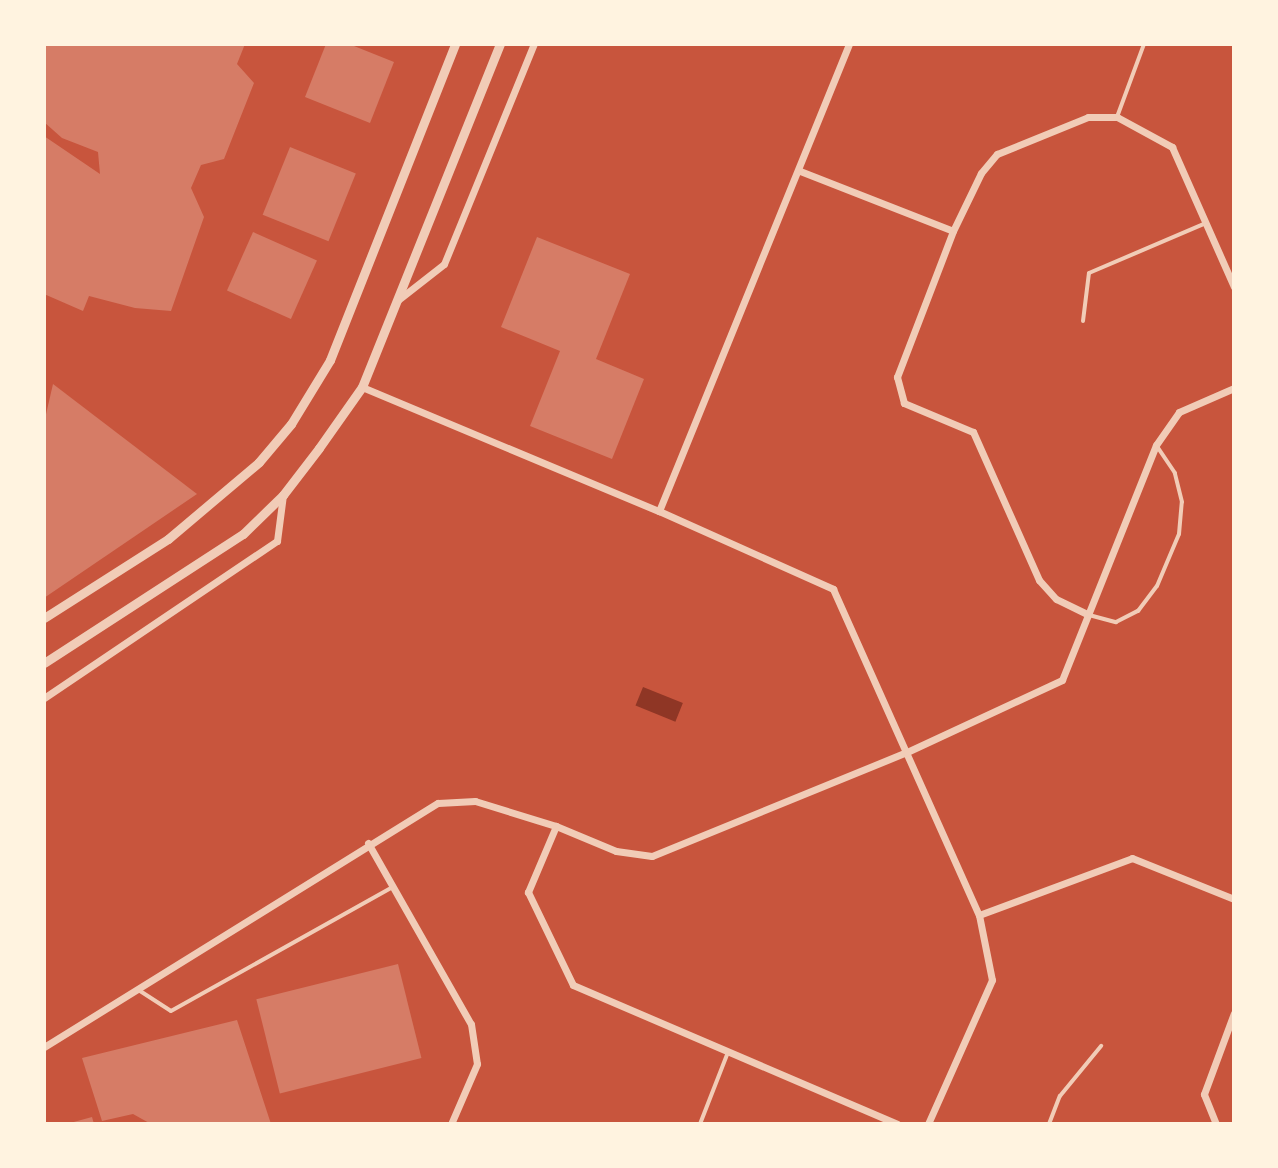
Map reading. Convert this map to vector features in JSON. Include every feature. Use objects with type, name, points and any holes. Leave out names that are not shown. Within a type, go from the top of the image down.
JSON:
[{"type":"street","points":[[44,618],[168,539],[259,462],[291,424],[330,360],[454,44]]},
{"type":"street","points":[[44,663],[243,534],[283,495],[362,387],[500,44]]},
{"type":"street","points":[[397,301],[444,264],[534,44]]},
{"type":"street","points":[[659,511],[800,171],[849,44]]},
{"type":"street","points":[[1087,614],[1056,599],[1039,580],[973,432],[904,403],[897,377],[953,231],[981,173],[997,154],[1088,117],[1117,117],[1172,147],[1234,287]]},
{"type":"street","points":[[800,171],[953,231]]},
{"type":"street","points":[[362,387],[659,511],[833,589],[979,915],[992,980],[928,1124]]},
{"type":"street","points":[[44,1047],[368,843],[438,803],[475,801],[556,826],[616,851],[652,856],[907,752],[1062,680],[1156,445],[1179,412],[1234,388]]},
{"type":"street","points":[[44,698],[277,541],[283,495]]},
{"type":"street","points":[[556,826],[528,892],[573,985],[897,1124]]},
{"type":"street","points":[[368,843],[471,1024],[477,1064],[451,1124]]},
{"type":"street","points":[[979,915],[1132,858],[1234,899]]},
{"type":"street","points":[[1216,1124],[1204,1094],[1234,1013]]},
{"type":"lane","points":[[1117,117],[1144,44]]},
{"type":"lane","points":[[1083,321],[1089,273],[1206,224]]},
{"type":"lane","points":[[1087,614],[1116,622],[1138,611],[1157,586],[1179,534],[1182,502],[1175,473],[1156,445]]},
{"type":"lane","points":[[137,989],[171,1011],[394,887]]},
{"type":"lane","points":[[1049,1124],[1060,1096],[1101,1046]]},
{"type":"lane","points":[[700,1124],[729,1050]]},
{"type":"shaded area","points":[[643,687],[683,703],[675,722],[636,706]]},
{"type":"building","points":[[44,44],[245,44],[237,64],[254,83],[224,159],[201,165],[191,188],[204,217],[171,311],[135,308],[89,296],[83,311],[44,294],[44,136],[100,174],[98,152],[62,138],[44,122]]},
{"type":"building","points":[[326,44],[349,44],[394,62],[370,123],[305,97]]},
{"type":"building","points":[[290,147],[356,174],[328,241],[263,215]]},
{"type":"building","points":[[253,232],[317,260],[291,319],[227,290]]},
{"type":"building","points":[[537,237],[630,274],[596,359],[644,379],[612,459],[530,426],[560,351],[501,327]]},
{"type":"building","points":[[53,384],[197,494],[44,598],[44,423]]},
{"type":"building","points":[[398,964],[421,1058],[280,1093],[256,999]]},
{"type":"building","points":[[237,1020],[271,1124],[151,1124],[133,1114],[102,1121],[82,1058]]},
{"type":"building","points":[[92,1117],[94,1124],[70,1124],[70,1123]]}]
